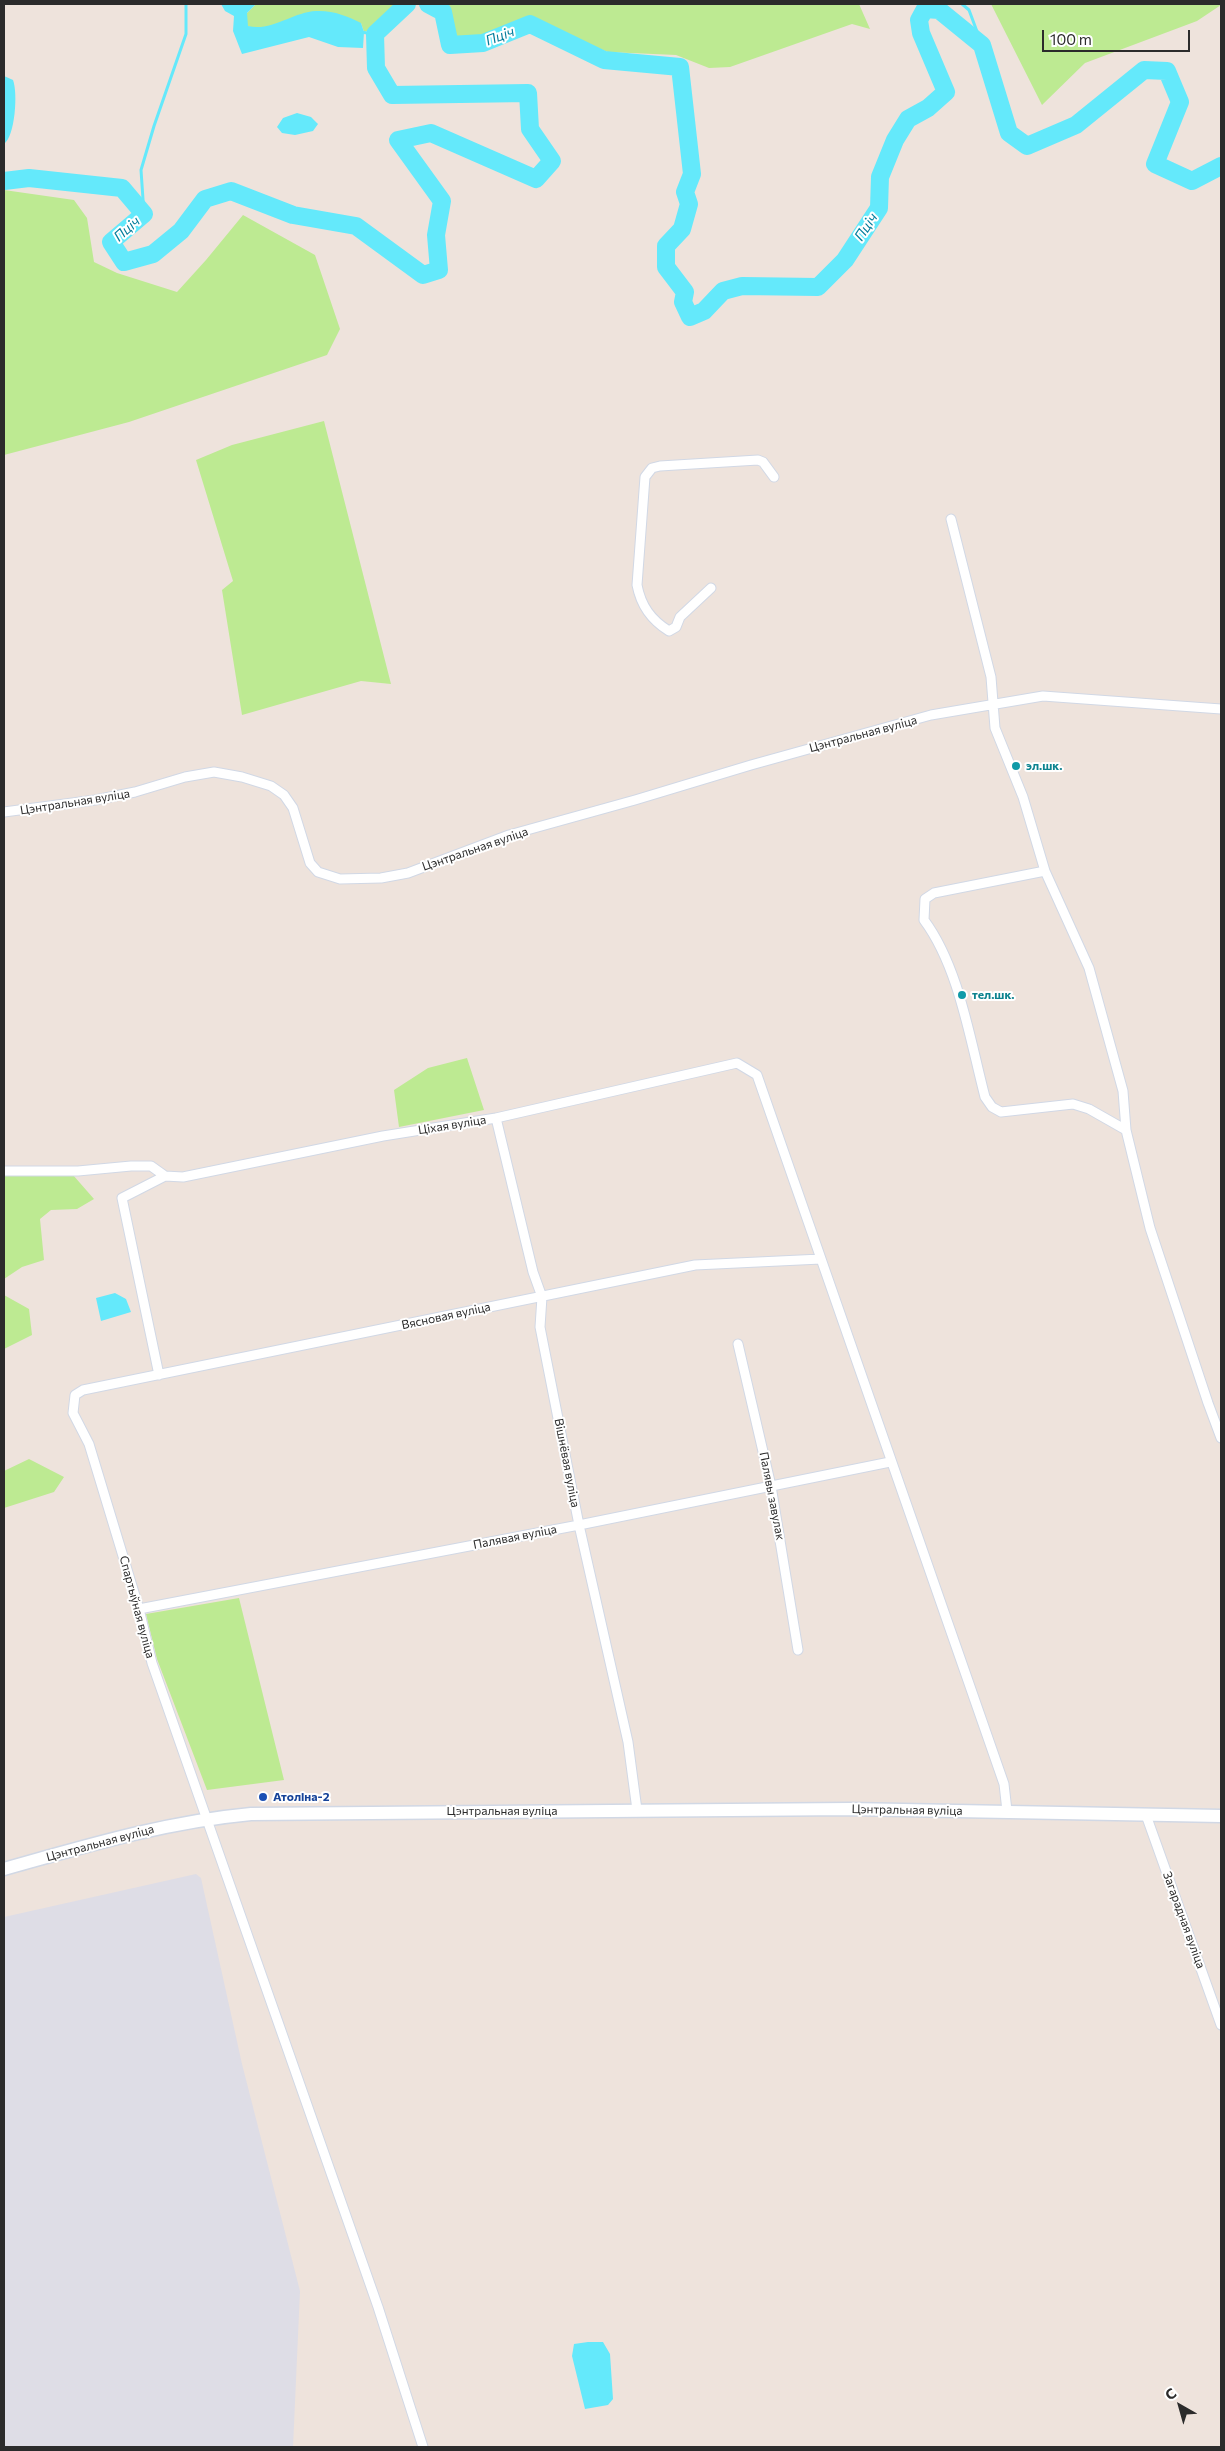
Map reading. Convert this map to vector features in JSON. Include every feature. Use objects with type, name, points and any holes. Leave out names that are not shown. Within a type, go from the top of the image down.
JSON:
[{"type":"street","points":[[711,588],[680,617],[676,627],[669,631],[657,623],[640,602],[636,586],[645,477],[652,468],[660,466],[758,460],[763,462],[774,477]]},
{"type":"street","points":[[951,519],[991,677],[995,728],[1023,797],[1045,871],[1089,968],[1123,1091],[1126,1130],[1150,1228],[1221,1438]]},
{"type":"street","name":"Цэнтральная вуліца","points":[[4,812],[95,800],[135,792],[185,777],[214,772],[242,777],[271,786],[284,795],[293,808],[313,869],[323,875],[340,878],[381,878],[408,872],[509,836],[858,734],[931,715],[1043,696],[1221,709]]},
{"type":"street","points":[[1045,871],[934,893],[925,899],[924,920],[938,939],[960,1003],[985,1097],[992,1107],[1000,1112],[1073,1104],[1090,1108],[1126,1130]]},
{"type":"street","name":"Ціхая вуліца","points":[[165,1176],[183,1177],[383,1136],[496,1118],[737,1063],[757,1075],[821,1259]]},
{"type":"street","name":"Вішнёвая вуліца","points":[[496,1118],[542,1297],[540,1327],[579,1525],[628,1742],[636,1810]]},
{"type":"street","points":[[4,1171],[78,1171],[151,1166],[165,1176],[122,1198],[158,1375]]},
{"type":"street","points":[[821,1259],[890,1462],[1004,1784],[1007,1811]]},
{"type":"street","name":"Вясновая вуліца","points":[[75,1395],[83,1390],[695,1265],[821,1259]]},
{"type":"street","name":"Палявы завулак","points":[[738,1344],[771,1486],[798,1650]]},
{"type":"street","name":"Спартыўная вуліца","points":[[75,1395],[72,1413],[89,1444],[139,1609],[152,1663],[378,2307],[423,2447]]},
{"type":"street","name":"Палявая вуліца","points":[[139,1609],[579,1525],[890,1462]]},
{"type":"street","name":"Цэнтральная вуліца","points":[[4,1869],[163,1826],[207,1818],[291,1813],[636,1810],[1007,1811],[1221,1816]]},
{"type":"street","name":"Загарадная вуліца","points":[[1146,1815],[1221,2025]]},
{"type":"shaded area","points":[[196,1874],[201,1878],[242,2064],[300,2291],[293,2447],[4,2447],[4,1917]]},
{"type":"green space","points":[[256,4],[403,4],[376,30],[372,29],[364,32],[361,23],[258,29],[247,26],[247,13]]},
{"type":"green space","points":[[432,4],[859,4],[870,29],[852,24],[730,67],[709,68],[676,55],[608,52],[529,22],[483,41],[452,42],[448,12]]},
{"type":"green space","points":[[991,4],[1221,5],[1197,21],[1085,63],[1042,105]]},
{"type":"green space","points":[[4,190],[74,200],[87,218],[94,262],[117,273],[177,292],[243,215],[315,255],[340,329],[327,355],[129,422],[4,455]]},
{"type":"green space","points":[[324,421],[391,684],[361,681],[242,715],[222,590],[233,581],[196,460],[232,445]]},
{"type":"green space","points":[[467,1058],[484,1110],[399,1127],[394,1090],[428,1068]]},
{"type":"green space","points":[[4,1174],[73,1175],[94,1199],[77,1209],[51,1210],[40,1219],[44,1260],[22,1267],[4,1279]]},
{"type":"green space","points":[[4,1295],[29,1309],[32,1335],[4,1349]]},
{"type":"green space","points":[[29,1459],[64,1477],[54,1492],[4,1508],[4,1471]]},
{"type":"green space","points":[[239,1598],[284,1780],[207,1790],[157,1659],[146,1614]]},
{"type":"water","points":[[221,4],[256,4],[247,13],[248,26],[257,27],[274,24],[307,12],[328,11],[340,14],[361,23],[364,32],[363,48],[338,47],[309,37],[242,54],[233,31],[234,16],[225,11]]},
{"type":"water","points":[[4,76],[13,80],[15,104],[11,132],[4,144]]},
{"type":"water","points":[[297,113],[311,117],[318,124],[313,131],[295,135],[282,133],[277,127],[283,118]]},
{"type":"water","points":[[115,1293],[126,1299],[131,1312],[101,1321],[96,1298]]},
{"type":"water","points":[[603,2342],[610,2354],[613,2399],[608,2405],[585,2409],[572,2356],[574,2344]]},
{"type":"waterway","points":[[144,214],[141,170],[186,34],[186,4]]},
{"type":"waterway","name":"Пціч","points":[[4,181],[29,178],[122,188],[144,214],[111,242],[124,262],[153,254],[181,231],[205,199],[231,191],[293,215],[356,226],[423,275],[439,270],[436,235],[442,201],[398,140],[431,133],[536,179],[552,161],[530,129],[528,93],[392,95],[376,68],[375,34],[407,4]]},
{"type":"waterway","name":"Пціч","points":[[428,4],[443,12],[450,45],[483,43],[530,24],[604,60],[680,67],[692,174],[685,192],[689,204],[682,229],[666,246],[666,267],[685,292],[683,302],[690,317],[704,311],[723,291],[742,286],[818,287],[845,260],[879,208],[880,177],[895,140],[908,119],[928,108],[946,92],[921,33],[919,20],[925,9],[939,10],[982,45],[1009,133],[1027,146],[1076,125],[1144,70],[1167,71],[1180,102],[1155,164],[1192,181],[1221,166]]},
{"type":"waterway","points":[[962,4],[969,10],[982,45]]},
{"type":"waterway","points":[[360,32],[375,34]]},
{"type":"place","name":"эл.шк.","points":[[1016,766]]},
{"type":"place","name":"тел.шк.","points":[[962,995]]},
{"type":"place","name":"Атоліна-2","points":[[263,1797]]}]
